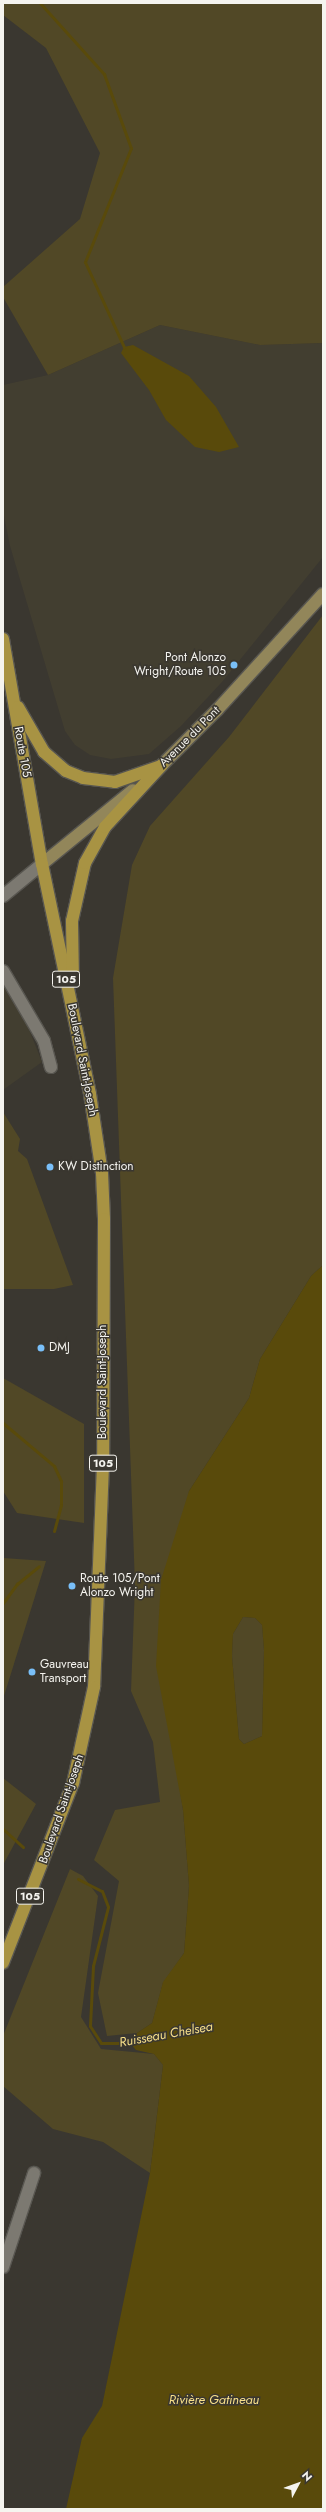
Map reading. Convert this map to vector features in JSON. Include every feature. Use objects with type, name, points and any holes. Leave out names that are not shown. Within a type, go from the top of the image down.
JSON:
[{"type":"main road","name":"Avenue du Pont","points":[[42,864],[162,765],[323,594]]},
{"type":"main road","name":"Route 105","points":[[3,640],[42,864]]},
{"type":"main road","points":[[12,697],[44,752],[72,773],[99,782],[115,782],[162,765]]},
{"type":"main road","points":[[90,1094],[71,967],[72,928],[79,880],[105,827],[162,765]]},
{"type":"main road","name":"Boulevard Saint-Joseph","points":[[3,1963],[73,1783],[94,1679],[103,1465],[104,1219],[102,1173],[90,1094],[42,864]]},
{"type":"street","points":[[3,896],[42,864]]},
{"type":"street","points":[[3,971],[44,1041],[52,1067]]},
{"type":"street","points":[[3,2267],[34,2173]]},
{"type":"shaded area","points":[[3,3],[323,3],[323,343],[260,345],[160,325],[48,375],[3,297],[3,287],[80,219],[100,153],[46,48],[3,15]]},
{"type":"shaded area","points":[[160,325],[260,345],[323,343],[323,557],[222,682],[181,726],[149,754],[111,759],[90,755],[75,745],[65,731],[10,546],[3,511],[3,385],[48,375]]},
{"type":"shaded area","points":[[323,615],[323,1265],[311,1276],[260,1359],[249,1398],[189,1491],[173,1746],[183,1810],[189,1886],[184,1953],[163,1983],[152,2023],[137,2033],[107,2036],[98,1993],[119,1881],[94,1860],[115,1810],[160,1802],[153,1742],[131,1691],[135,1585],[113,978],[132,865],[150,826],[229,737]]},
{"type":"shaded area","points":[[3,983],[26,1022],[42,1062],[3,1090]]},
{"type":"shaded area","points":[[3,1112],[20,1139],[18,1151],[27,1159],[73,1285],[54,1289],[3,1289]]},
{"type":"shaded area","points":[[3,1378],[84,1424],[84,1523],[17,1513],[3,1491]]},
{"type":"shaded area","points":[[3,1558],[46,1561],[3,1699]]},
{"type":"shaded area","points":[[243,1617],[255,1618],[262,1625],[264,1650],[262,1736],[244,1744],[239,1739],[232,1656],[233,1634]]},
{"type":"shaded area","points":[[3,1778],[36,1804],[3,1865]]},
{"type":"shaded area","points":[[70,1869],[83,1876],[98,1896],[81,2017],[101,2049],[154,2054],[163,2065],[150,2173],[103,2142],[53,2129],[3,2086],[3,2036]]},
{"type":"water","points":[[133,345],[189,376],[216,407],[239,447],[219,452],[195,447],[166,420],[149,390],[121,353],[124,347]]},
{"type":"water","name":"Rivière Gatineau","points":[[323,1265],[323,2509],[66,2509],[82,2438],[102,2406],[150,2173],[163,2065],[154,2054],[136,2050],[131,2044],[137,2033],[152,2023],[163,1982],[184,1953],[189,1886],[183,1810],[156,1666],[161,1580],[189,1491],[249,1398],[260,1359],[311,1276]],"holes":[[[243,1617],[255,1618],[262,1625],[264,1650],[262,1736],[244,1744],[239,1739],[232,1656],[233,1634]]]},
{"type":"waterway","points":[[40,3],[104,74],[131,148],[85,262],[124,347]]},
{"type":"waterway","name":"Ruisseau Chelsea","points":[[3,1423],[54,1466],[61,1481],[61,1505],[54,1531]]},
{"type":"waterway","name":"Ruisseau Chelsea","points":[[3,1603],[17,1584],[39,1566]]},
{"type":"waterway","name":"Ruisseau Chelsea","points":[[3,1829],[23,1847]]},
{"type":"waterway","name":"Ruisseau Chelsea","points":[[78,1879],[102,1891],[108,1907],[93,1966],[90,2026],[101,2043],[134,2043]]},
{"type":"place","name":"Pont Alonzo Wright/Route 105","points":[[234,665]]},
{"type":"place","name":"KW Distinction","points":[[50,1167]]},
{"type":"place","name":"DMJ","points":[[41,1348]]},
{"type":"place","name":"Route 105/Pont Alonzo Wright","points":[[72,1586]]},
{"type":"place","name":"Gauvreau Transport","points":[[32,1672]]}]
